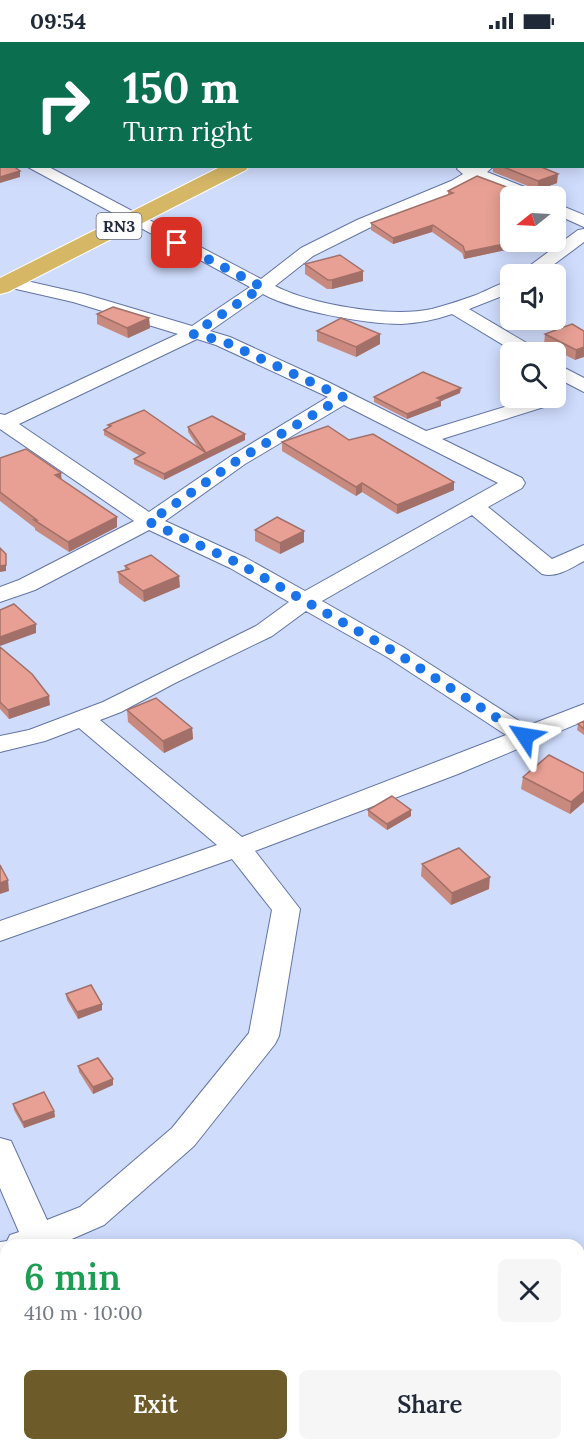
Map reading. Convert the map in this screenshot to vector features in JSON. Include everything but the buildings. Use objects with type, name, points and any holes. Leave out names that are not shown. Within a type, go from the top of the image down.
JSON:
[{"type":"highway","name":"RN3","points":[[5,284],[234,168]]},
{"type":"street","points":[[38,168],[284,298],[352,313],[400,318],[434,314],[482,299],[500,291]]},
{"type":"street","points":[[2,422],[193,334],[308,252],[363,224],[457,184],[474,169],[510,186]]},
{"type":"street","points":[[566,213],[584,222]]},
{"type":"street","points":[[544,264],[584,234]]},
{"type":"street","points":[[0,744],[36,736],[112,707],[264,631],[305,601],[514,483],[343,397],[223,341],[193,334],[101,304],[5,284]]},
{"type":"street","points":[[454,308],[511,342]]},
{"type":"street","points":[[566,376],[584,387]]},
{"type":"street","points":[[566,393],[584,387]]},
{"type":"street","points":[[0,595],[27,585],[149,522],[238,460],[343,397]]},
{"type":"street","points":[[424,438],[519,408]]},
{"type":"street","points":[[2,422],[149,522],[238,563],[395,652],[525,736]]},
{"type":"street","points":[[473,505],[550,569],[584,552]]},
{"type":"street","points":[[0,931],[238,848],[428,776],[584,712]]},
{"type":"street","points":[[40,1239],[92,1215],[183,1137],[264,1036],[286,909],[238,848],[83,719]]},
{"type":"street","points":[[0,1150],[33,1239]]},
{"type":"route","points":[[177,243],[262,287],[193,334],[223,341],[343,397],[238,460],[149,522],[238,563],[395,652],[525,736]]}]
